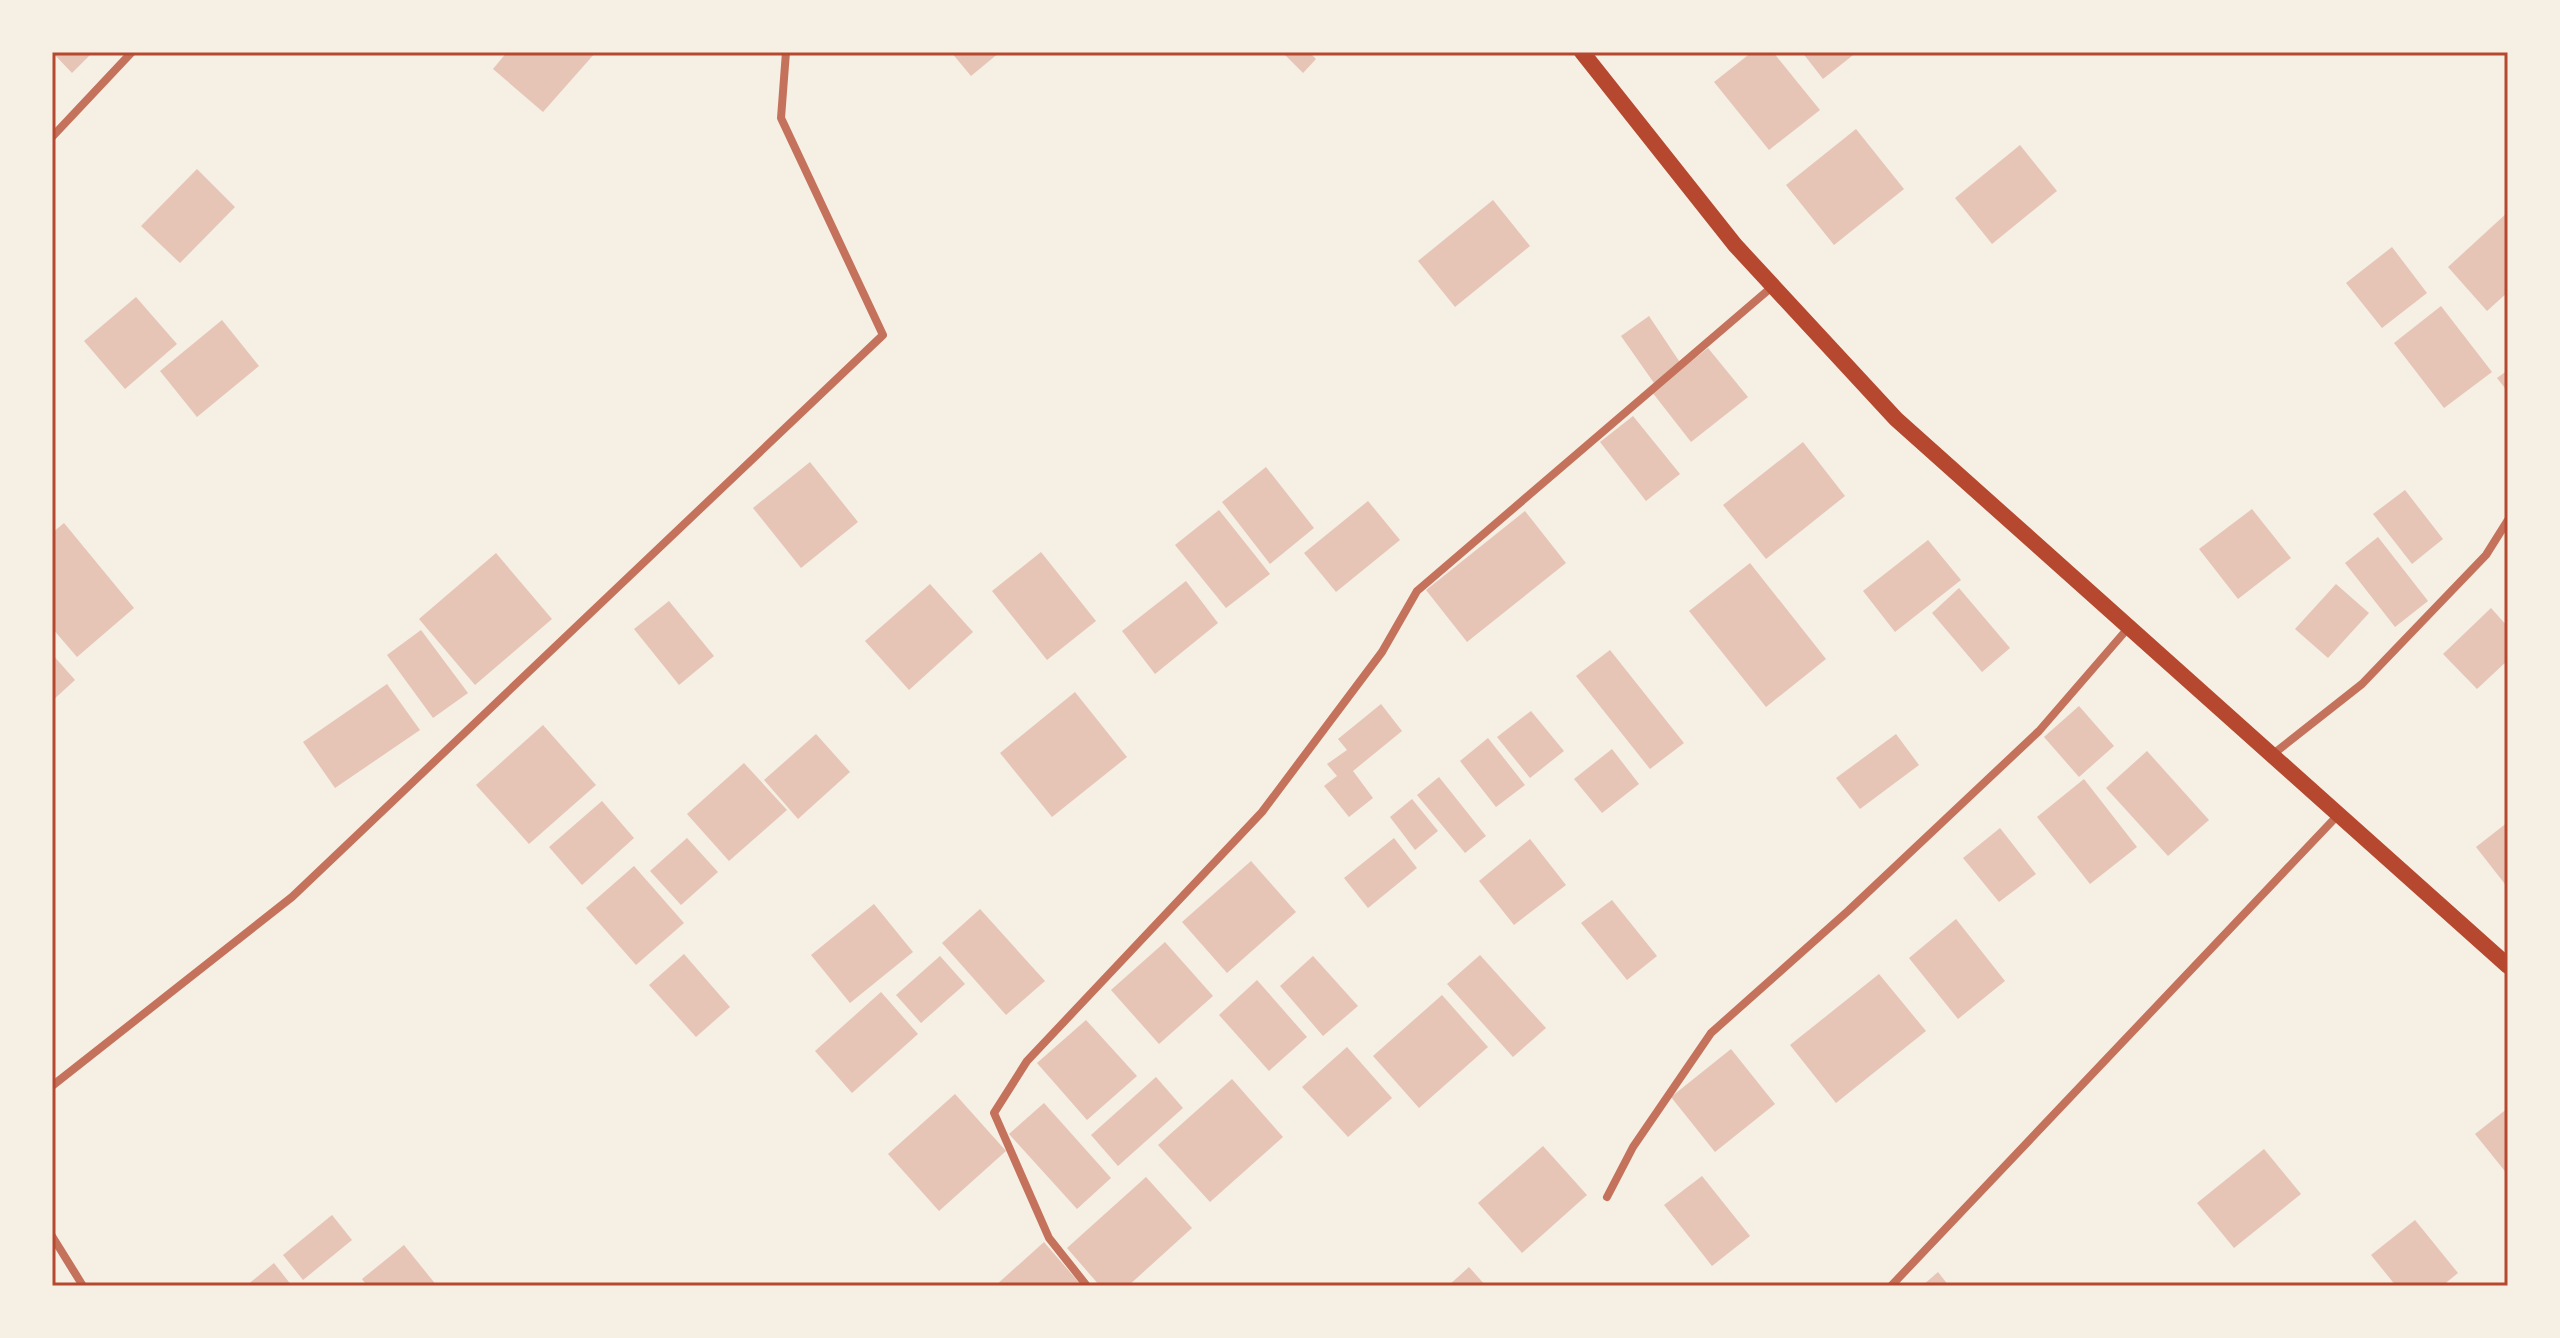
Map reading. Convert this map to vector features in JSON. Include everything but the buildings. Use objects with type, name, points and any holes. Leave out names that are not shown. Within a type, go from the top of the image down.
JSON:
[{"type":"main road","points":[[1582,52],[1735,245],[1896,419],[2508,966]]},
{"type":"street","points":[[52,137],[132,52]]},
{"type":"street","points":[[52,1086],[292,897],[883,335],[781,118],[786,52]]},
{"type":"street","points":[[1087,1286],[1049,1238],[994,1113],[1027,1061],[1262,812],[1382,652],[1417,591],[1773,286]]},
{"type":"street","points":[[2272,755],[2362,684],[2486,555],[2508,520]]},
{"type":"street","points":[[1607,1197],[1633,1147],[1711,1033],[1848,911],[2039,731],[2129,627]]},
{"type":"street","points":[[1891,1286],[2338,815]]},
{"type":"street","points":[[52,1236],[83,1286]]}]
